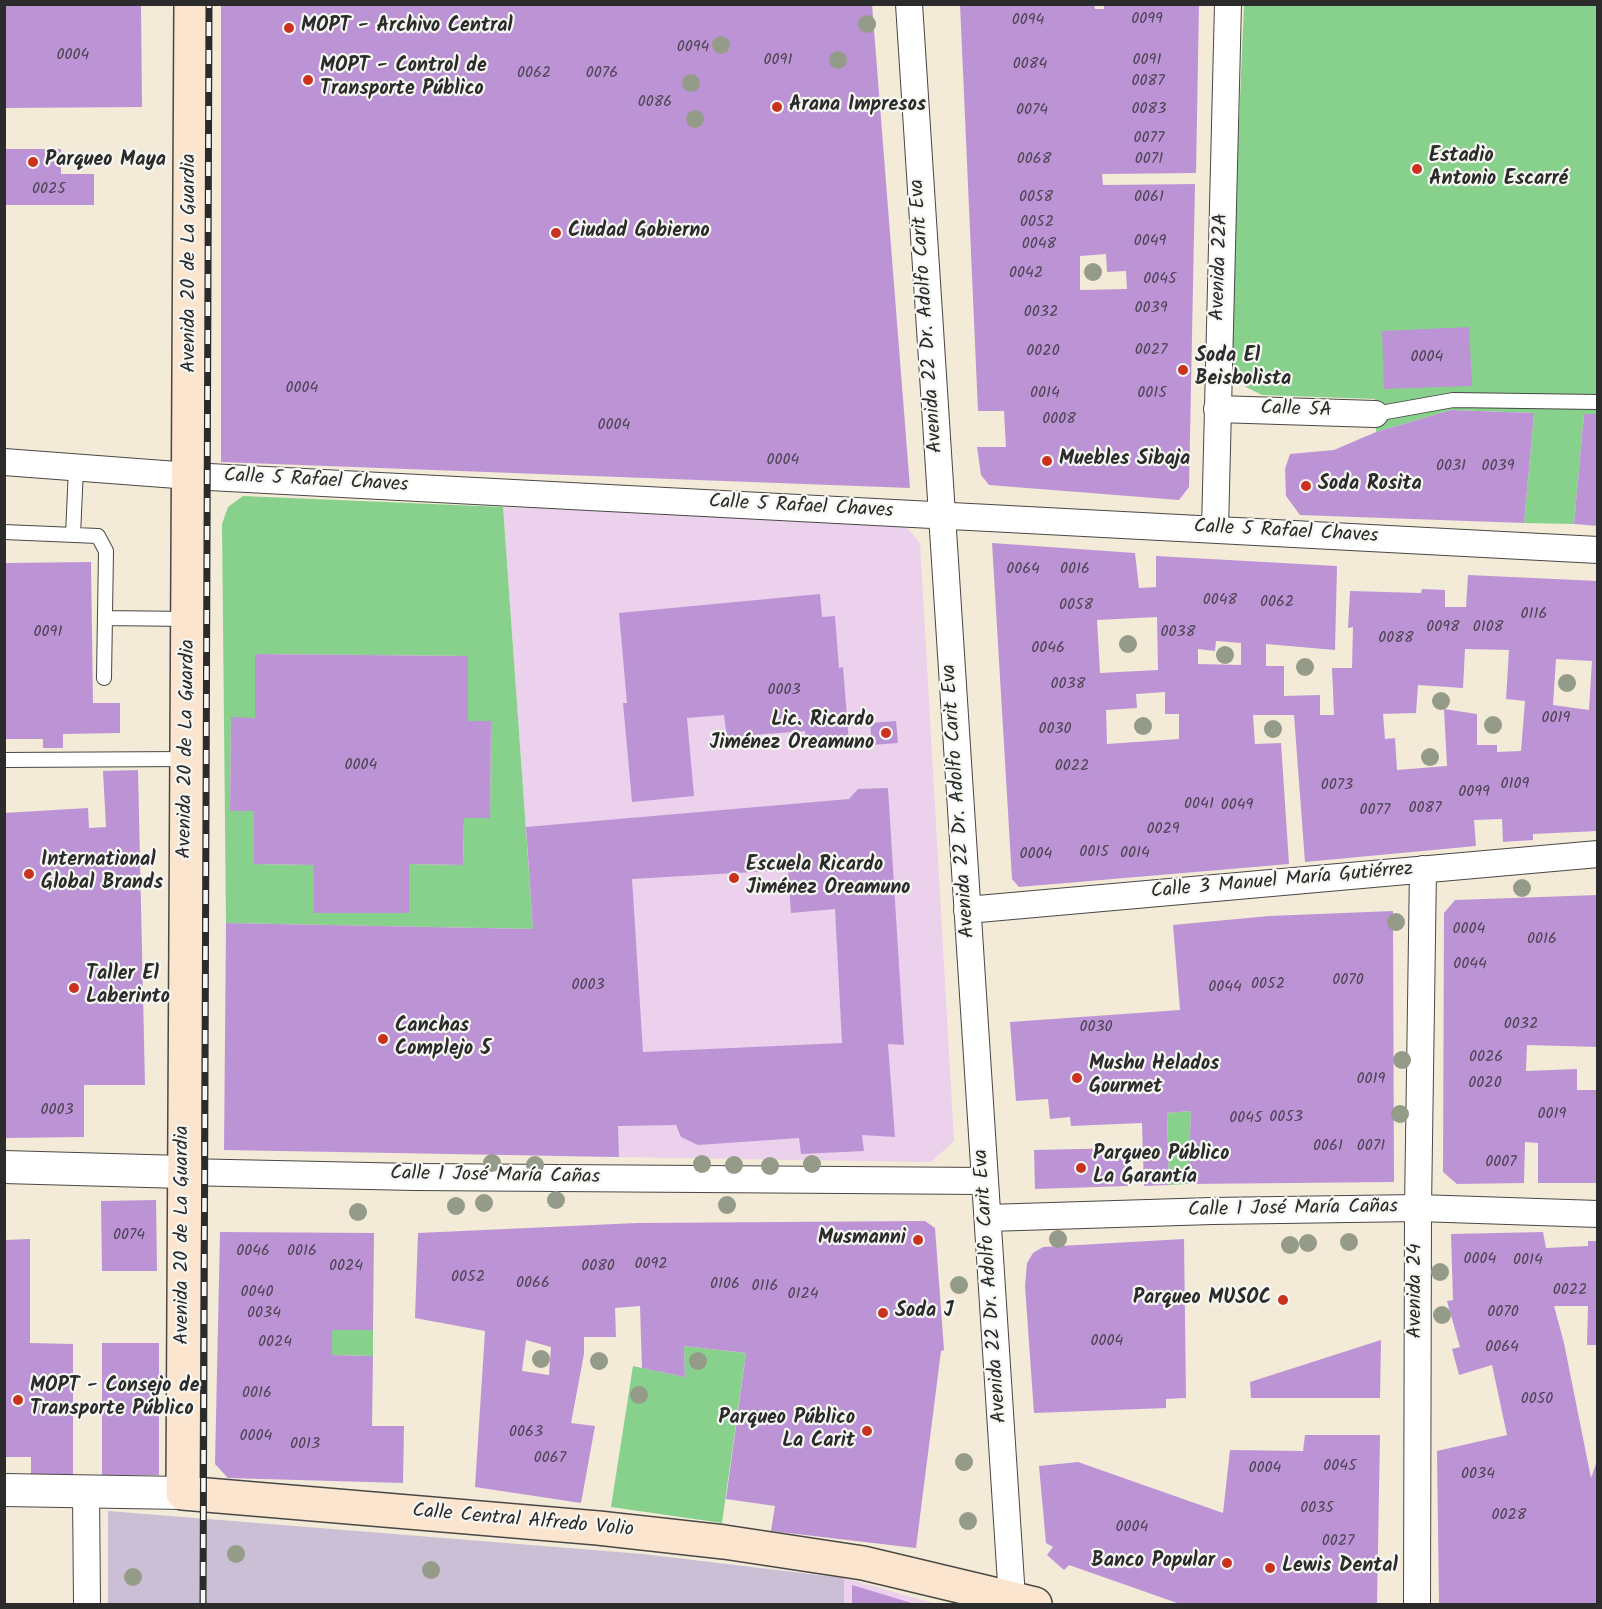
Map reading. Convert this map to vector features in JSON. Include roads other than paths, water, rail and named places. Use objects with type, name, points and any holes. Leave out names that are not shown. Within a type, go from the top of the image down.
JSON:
[{"type":"main road","name":"Avenida 20 de La Guardia","points":[[183,1493],[191,4]]},
{"type":"main road","name":"Calle Central Alfredo Volio","points":[[183,1493],[598,1528],[724,1542],[862,1563],[1023,1601]]},
{"type":"street","name":"Avenida 22 Dr. Adolfo Carit Eva","points":[[909,4],[985,1181],[1023,1601]]},
{"type":"street","name":"Avenida 22A","points":[[1215,529],[1228,4]]},
{"type":"street","name":"Calle 5A","points":[[1217,409],[1375,414]]},
{"type":"street","name":"Calle 5 Rafael Chaves","points":[[4,462],[190,476],[1598,550]]},
{"type":"street","name":"Calle 3 Manuel María Gutiérrez","points":[[968,910],[1598,854]]},
{"type":"street","name":"Avenida 24","points":[[1417,1605],[1418,1208],[1423,869]]},
{"type":"street","name":"Calle 1 José María Cañas","points":[[4,1167],[427,1177],[985,1181]]},
{"type":"street","name":"Calle 1 José María Cañas","points":[[988,1218],[1212,1210],[1418,1208],[1598,1214]]},
{"type":"street","name":"Calle Central Alfredo Volio","points":[[4,1490],[183,1493]]},
{"type":"street","points":[[86,1490],[87,1605]]},
{"type":"lane","points":[[1375,414],[1453,400],[1598,402]]},
{"type":"lane","points":[[74,535],[76,468]]},
{"type":"lane","points":[[4,532],[98,536],[106,551],[104,678]]},
{"type":"lane","points":[[105,618],[189,618]]},
{"type":"lane","points":[[4,760],[188,759]]},
{"type":"railway","points":[[203,1604],[209,4]]},
{"type":"place","name":"MOPT - Archivo Central","points":[[289,28]]},
{"type":"place","name":"MOPT - Control de Transporte Público","points":[[308,80]]},
{"type":"place","name":"Arana Impresos","points":[[777,107]]},
{"type":"place","name":"Parqueo Maya","points":[[33,162]]},
{"type":"place","name":"Estadio Antonio Escarré","points":[[1417,169]]},
{"type":"place","name":"Ciudad Gobierno","points":[[556,233]]},
{"type":"place","name":"Soda El Beisbolista","points":[[1183,370]]},
{"type":"place","name":"Muebles Sibaja","points":[[1047,461]]},
{"type":"place","name":"Soda Rosita","points":[[1306,486]]},
{"type":"place","name":"Lic. Ricardo Jiménez Oreamuno","points":[[886,733]]},
{"type":"place","name":"International Global Brands","points":[[29,874]]},
{"type":"place","name":"Escuela Ricardo Jiménez Oreamuno","points":[[734,878]]},
{"type":"place","name":"Taller El Laberinto","points":[[74,988]]},
{"type":"place","name":"Canchas Complejo 5","points":[[383,1039]]},
{"type":"place","name":"Mushu Helados Gourmet","points":[[1077,1078]]},
{"type":"place","name":"Parqueo Público La Garantía","points":[[1081,1168]]},
{"type":"place","name":"Musmanni","points":[[918,1240]]},
{"type":"place","name":"Parqueo MUSOC","points":[[1283,1300]]},
{"type":"place","name":"Soda J","points":[[883,1313]]},
{"type":"place","name":"MOPT - Consejo de Transporte Público","points":[[18,1400]]},
{"type":"place","name":"Parqueo Público La Carit","points":[[867,1431]]},
{"type":"place","name":"Banco Popular","points":[[1227,1563]]},
{"type":"place","name":"Lewis Dental","points":[[1270,1568]]}]
